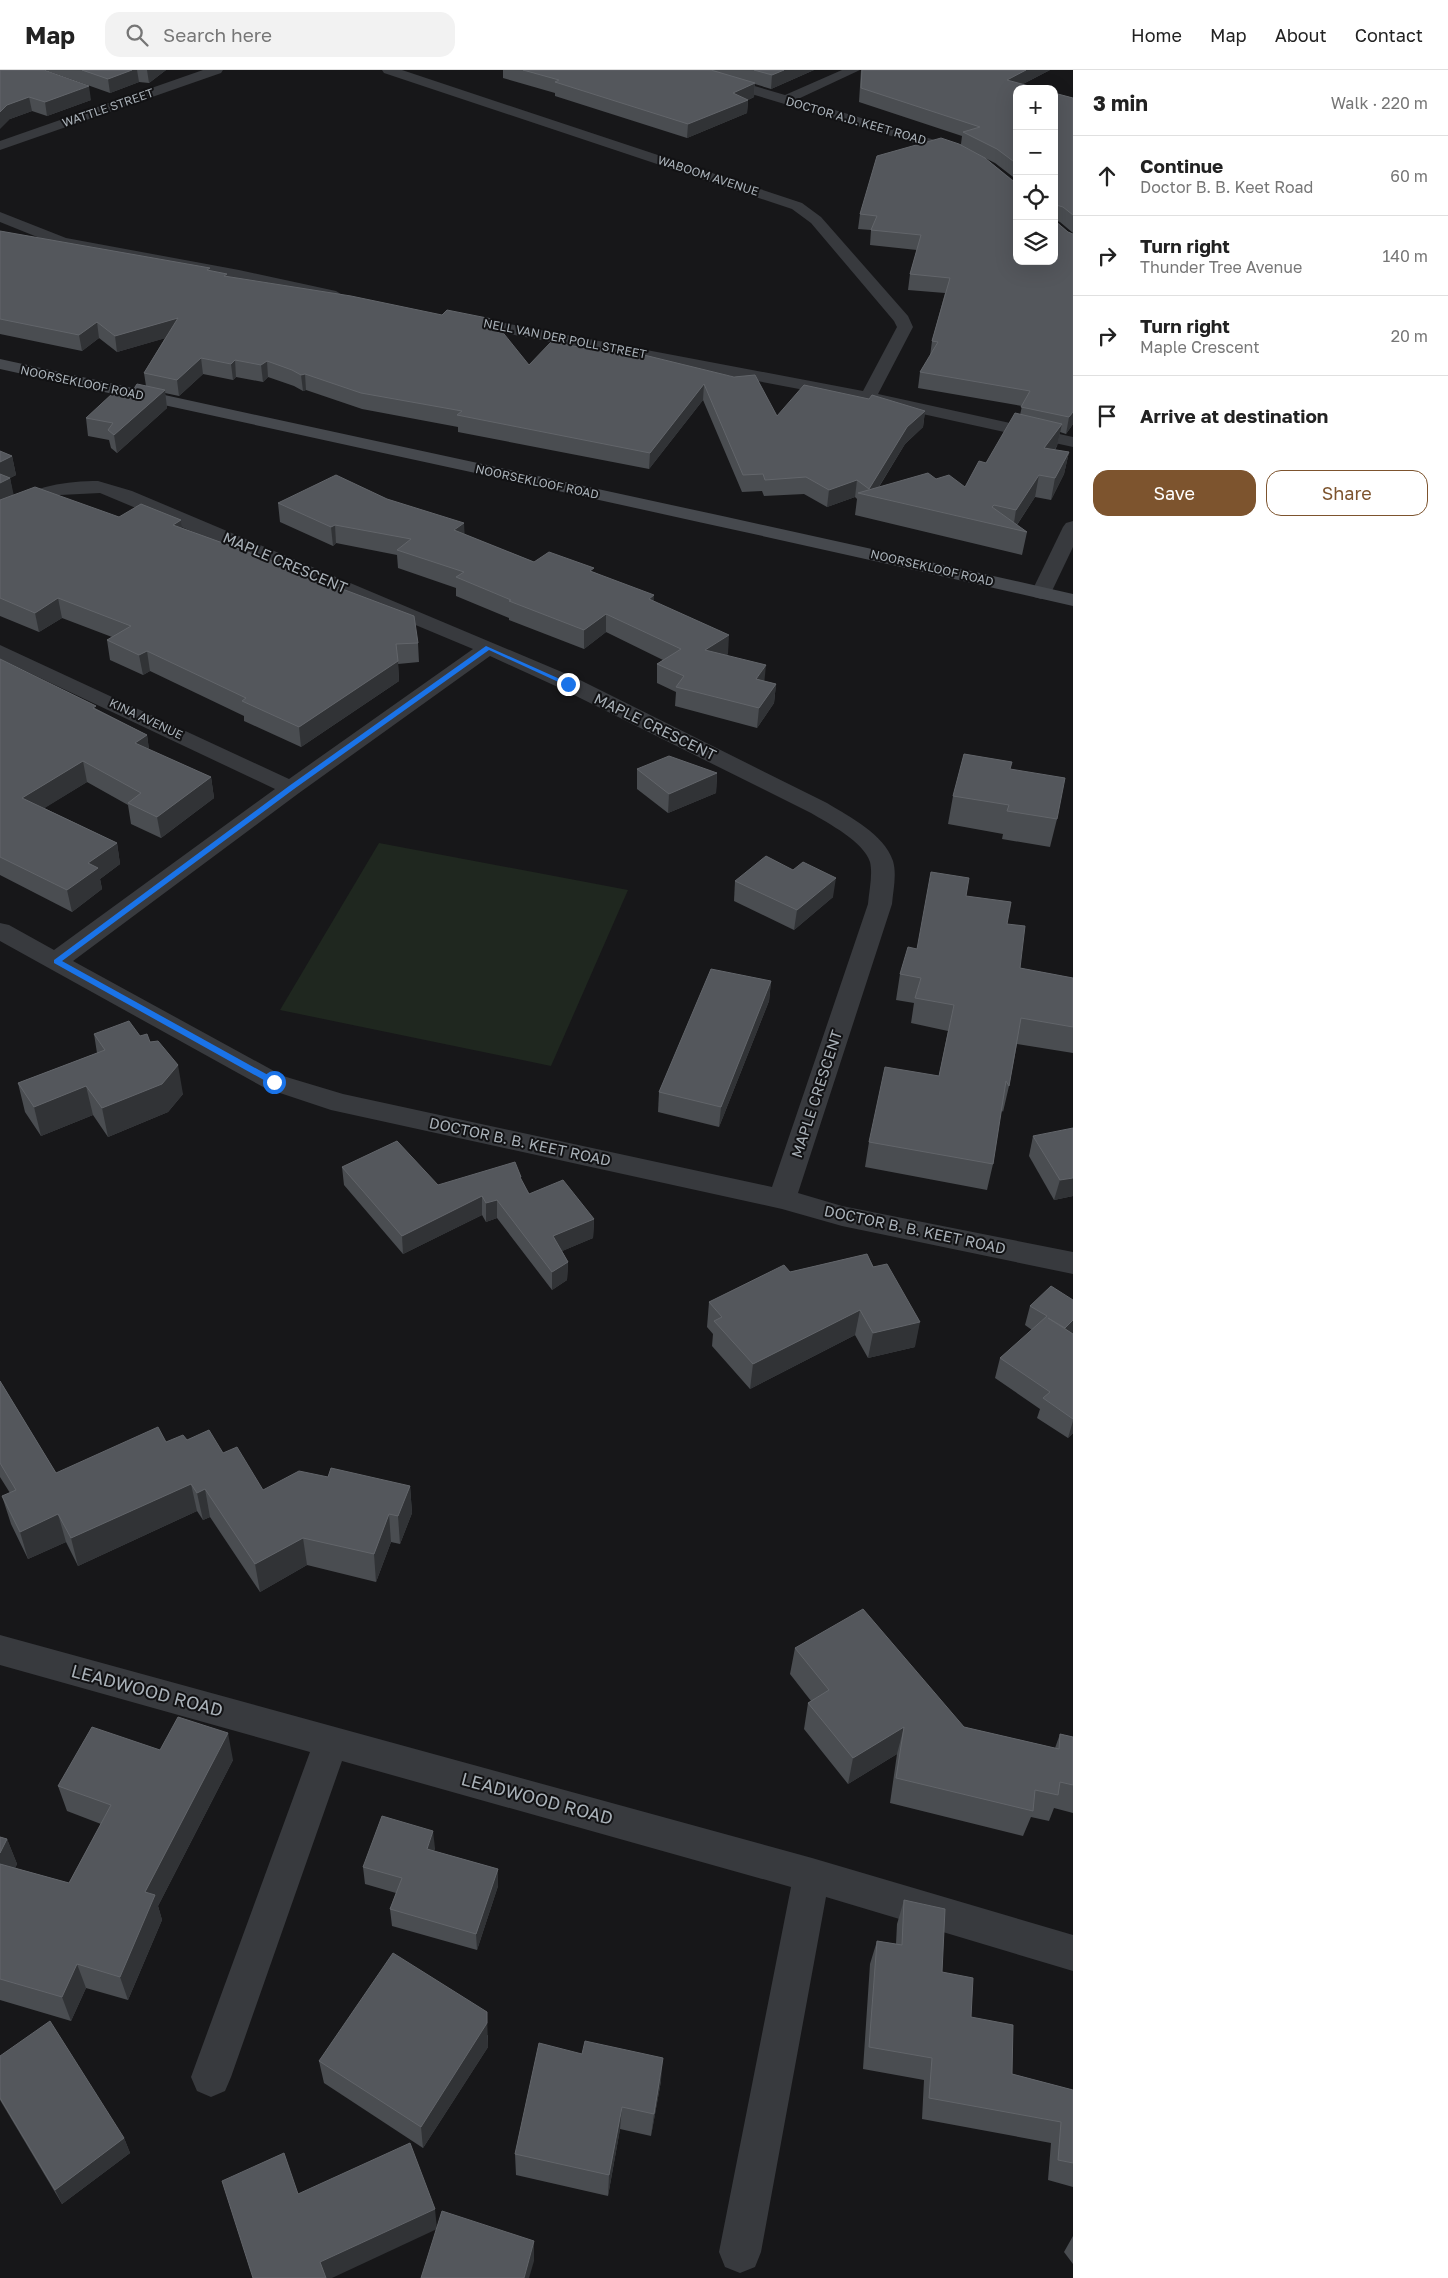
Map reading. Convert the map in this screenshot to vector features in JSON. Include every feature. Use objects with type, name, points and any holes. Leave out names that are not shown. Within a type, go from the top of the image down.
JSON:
[{"type":"street","name":"WATTLE STREET","points":[[0,146],[216,70]]},
{"type":"street","name":"WABOOM AVENUE","points":[[390,70],[797,206],[816,220],[891,307],[904,328],[902,336],[868,397]]},
{"type":"street","name":"DOCTOR A.D. KEET ROAD","points":[[686,70],[963,153],[989,168],[1013,188]]},
{"type":"street","points":[[785,100],[853,70]]},
{"type":"street","points":[[104,97],[122,104]]},
{"type":"street","points":[[0,216],[62,242],[239,274],[349,298]]},
{"type":"street","name":"NELL VAN DER POLL STREET","points":[[447,317],[868,397],[1073,442]]},
{"type":"street","name":"NOORSEKLOOF ROAD","points":[[0,364],[462,466],[754,527],[1073,600]]},
{"type":"street","name":"MAPLE CRESCENT","points":[[0,513],[31,498],[55,490],[79,486],[100,487],[125,495],[488,648],[568,684],[819,808],[862,835],[881,860],[883,887],[880,904],[782,1199]]},
{"type":"street","points":[[1040,593],[1073,527]]},
{"type":"street","points":[[56,961],[291,788],[488,648]]},
{"type":"street","name":"KINA AVENUE","points":[[0,651],[291,788]]},
{"type":"street","name":"DOCTOR B. B. KEET ROAD","points":[[0,931],[274,1082],[340,1103],[782,1199],[842,1216],[1073,1263]]},
{"type":"street","name":"LEADWOOD ROAD","points":[[0,1650],[812,1875],[1073,1953]]},
{"type":"street","points":[[211,2077],[331,1741]]},
{"type":"street","points":[[740,2252],[812,1875]]},
{"type":"shaded area","points":[[379,843],[628,890],[551,1066],[280,1010]]},
{"type":"building","points":[[0,70],[44,70],[89,86],[45,102],[29,97],[7,105],[0,112]]},
{"type":"building","points":[[82,70],[132,70],[108,79]]},
{"type":"building","points":[[523,70],[711,70],[755,83],[733,93],[748,100],[688,124],[555,82],[559,80]]},
{"type":"building","points":[[754,70],[784,70],[772,75]]},
{"type":"building","points":[[862,70],[1026,70],[1007,80],[1025,85],[1013,85],[1013,161],[997,149],[963,132],[980,127],[861,88]]},
{"type":"building","points":[[1058,94],[1073,98],[1073,215],[1058,206]]},
{"type":"building","points":[[941,138],[959,144],[985,158],[1013,181],[1013,265],[1058,265],[1058,224],[1073,234],[1073,412],[1069,417],[1021,407],[1030,391],[920,372],[938,342],[932,341],[950,278],[910,274],[921,235],[871,230],[877,216],[860,214],[877,156]]},
{"type":"building","points":[[0,231],[210,268],[207,270],[227,274],[224,276],[351,296],[442,315],[447,310],[492,319],[529,365],[551,342],[595,350],[597,347],[644,355],[734,377],[755,375],[777,416],[804,385],[869,399],[872,395],[925,411],[907,427],[869,489],[857,480],[829,490],[806,477],[765,480],[763,474],[743,475],[704,384],[650,453],[457,415],[462,411],[361,393],[305,374],[301,375],[267,361],[261,365],[235,360],[231,364],[201,358],[177,380],[144,373],[178,318],[115,336],[97,322],[79,335],[0,319]]},
{"type":"building","points":[[137,384],[165,390],[114,435],[108,430],[113,423],[86,418],[113,393],[129,396]]},
{"type":"building","points":[[1015,413],[1062,424],[1044,448],[1069,452],[1055,478],[1039,475],[1016,510],[994,505],[992,507],[1027,532],[858,493],[928,473],[936,479],[949,475],[965,487],[979,461],[986,463]]},
{"type":"building","points":[[0,451],[12,456],[0,462]]},
{"type":"building","points":[[0,474],[10,478],[0,483]]},
{"type":"building","points":[[336,475],[387,499],[464,523],[454,530],[534,562],[549,552],[594,568],[590,571],[654,595],[649,599],[729,635],[705,650],[766,665],[756,679],[776,684],[759,708],[676,687],[684,676],[657,664],[681,649],[606,614],[584,630],[509,601],[511,600],[456,577],[464,572],[397,550],[411,539],[335,525],[331,527],[278,503]]},
{"type":"building","points":[[35,487],[119,517],[141,504],[181,520],[173,525],[278,563],[276,564],[414,616],[418,643],[396,644],[398,661],[299,727],[242,701],[246,698],[147,651],[139,655],[107,640],[131,626],[58,598],[35,613],[0,598],[0,500]]},
{"type":"building","points":[[0,659],[96,706],[93,708],[147,735],[135,743],[211,777],[157,817],[128,803],[141,793],[83,761],[22,798],[117,843],[88,863],[98,868],[67,890],[0,857]]},
{"type":"building","points":[[964,754],[1012,762],[1010,769],[1065,778],[1057,819],[1007,811],[1009,805],[953,796]]},
{"type":"building","points":[[669,756],[717,773],[669,794],[637,769]]},
{"type":"building","points":[[766,856],[793,870],[803,862],[836,878],[797,910],[735,881]]},
{"type":"building","points":[[931,872],[969,878],[966,896],[1011,902],[1007,924],[1025,926],[1020,968],[1073,978],[1073,1027],[1021,1018],[1009,1086],[1006,1081],[993,1164],[869,1142],[885,1067],[939,1076],[954,1005],[915,998],[921,978],[900,974],[908,947],[917,949]]},
{"type":"building","points":[[711,969],[771,981],[721,1107],[659,1092]]},
{"type":"building","points":[[129,1021],[140,1036],[147,1034],[150,1042],[158,1041],[178,1065],[162,1084],[102,1108],[86,1086],[34,1107],[18,1083],[105,1050],[94,1034]]},
{"type":"building","points":[[1073,1128],[1073,1178],[1060,1180],[1033,1136]]},
{"type":"building","points":[[397,1141],[438,1185],[515,1162],[529,1194],[563,1180],[594,1219],[553,1236],[568,1262],[552,1272],[497,1200],[486,1203],[482,1196],[402,1236],[342,1167]]},
{"type":"building","points":[[867,1254],[873,1267],[887,1264],[920,1322],[873,1333],[860,1310],[753,1364],[714,1321],[722,1317],[709,1302],[784,1265],[790,1272]]},
{"type":"building","points":[[1051,1286],[1073,1300],[1073,1320],[1065,1328],[1048,1318],[1073,1334],[1073,1419],[1043,1398],[1050,1392],[1000,1358],[1047,1316],[1030,1306]]},
{"type":"building","points":[[0,1381],[56,1473],[158,1427],[166,1442],[183,1435],[187,1440],[209,1430],[223,1453],[237,1447],[263,1490],[299,1471],[328,1477],[331,1468],[410,1486],[398,1516],[389,1514],[374,1554],[303,1538],[255,1564],[205,1489],[197,1493],[191,1484],[71,1538],[58,1514],[20,1532],[2,1496],[16,1490],[0,1463]]},
{"type":"building","points":[[863,1609],[964,1727],[1059,1749],[1060,1734],[1073,1737],[1073,1785],[1060,1782],[1058,1795],[1035,1790],[1033,1811],[896,1778],[904,1727],[853,1758],[808,1703],[829,1690],[795,1648]]},
{"type":"building","points":[[178,1717],[228,1733],[145,1892],[155,1895],[120,1977],[77,1964],[62,1997],[0,1979],[0,1864],[69,1883],[111,1805],[58,1786],[92,1727],[160,1750]]},
{"type":"building","points":[[382,1816],[433,1831],[427,1849],[498,1869],[476,1934],[390,1909],[402,1878],[363,1867]]},
{"type":"building","points":[[0,1837],[7,1839],[0,1853]]},
{"type":"building","points":[[904,1900],[945,1909],[942,1972],[973,1978],[971,2017],[1013,2025],[1012,2074],[1073,2090],[1073,2163],[1058,2160],[1061,2122],[929,2098],[932,2058],[869,2047],[877,1941],[902,1945]]},
{"type":"building","points":[[393,1953],[487,2012],[487,2023],[421,2127],[319,2061]]},
{"type":"building","points":[[50,2021],[124,2138],[55,2190],[0,2098],[0,2056]]},
{"type":"building","points":[[585,2041],[663,2058],[654,2114],[622,2107],[609,2175],[515,2154],[539,2043],[582,2054]]},
{"type":"building","points":[[410,2143],[435,2209],[320,2262],[326,2278],[253,2278],[222,2181],[284,2153],[298,2194]]},
{"type":"building","points":[[442,2211],[534,2241],[524,2278],[421,2278]]},
{"type":"route","points":[[274,1082],[56,961],[291,788],[488,648],[568,684]]}]
